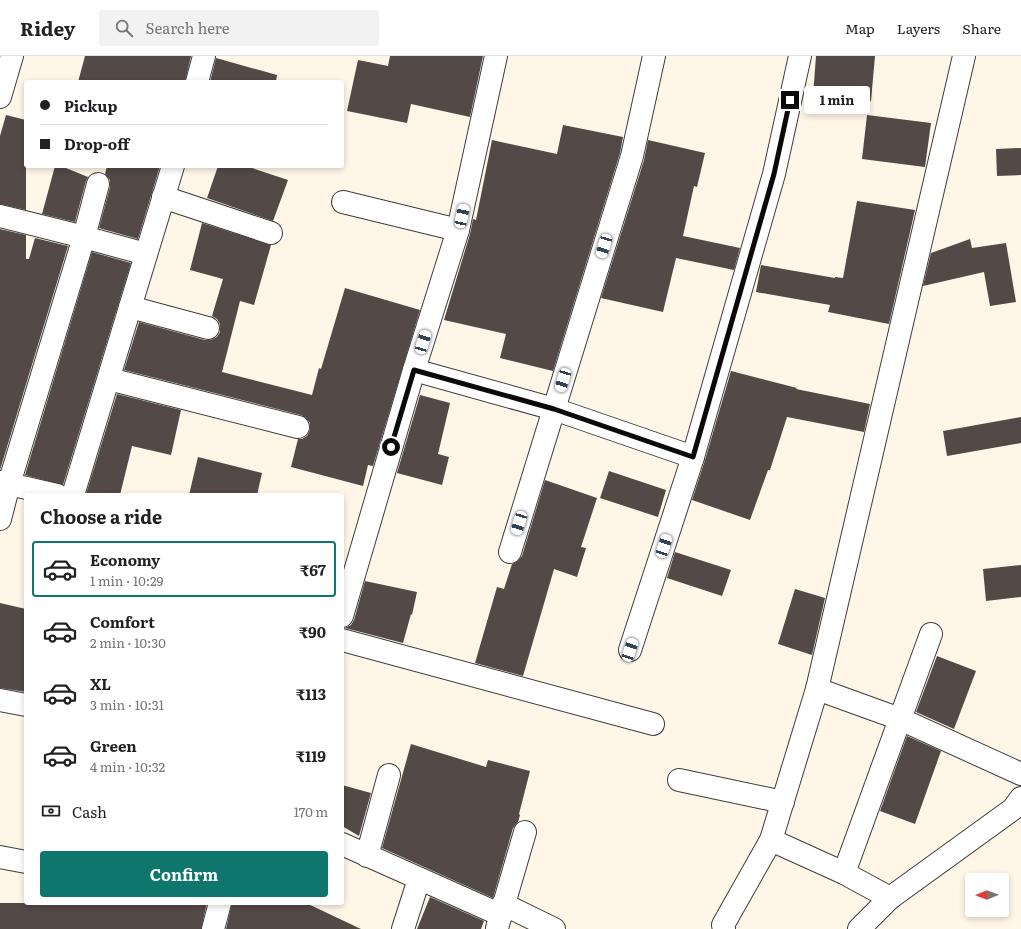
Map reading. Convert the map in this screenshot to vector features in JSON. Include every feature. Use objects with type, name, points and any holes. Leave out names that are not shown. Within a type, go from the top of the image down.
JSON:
[{"type":"street","points":[[0,97],[12,56]]},
{"type":"street","points":[[198,80],[204,56]]},
{"type":"street","points":[[344,609],[414,370],[458,230],[496,56]]},
{"type":"street","points":[[510,552],[632,156],[654,56]]},
{"type":"street","points":[[630,650],[693,457],[774,174],[800,56]]},
{"type":"street","points":[[724,929],[723,924],[771,840],[817,689],[964,56]]},
{"type":"street","points":[[74,493],[171,168]]},
{"type":"street","points":[[0,519],[4,483],[84,237],[98,184]]},
{"type":"street","points":[[163,197],[271,233]]},
{"type":"street","points":[[343,202],[458,230]]},
{"type":"street","points":[[0,216],[146,254]]},
{"type":"street","points":[[130,307],[208,328]]},
{"type":"street","points":[[414,370],[554,409],[693,457]]},
{"type":"street","points":[[109,379],[298,426]]},
{"type":"street","points":[[4,483],[48,493]]},
{"type":"street","points":[[844,873],[931,634]]},
{"type":"street","points":[[344,641],[653,724]]},
{"type":"street","points":[[817,689],[900,719],[1021,774]]},
{"type":"street","points":[[0,700],[24,705]]},
{"type":"street","points":[[368,856],[389,775]]},
{"type":"street","points":[[679,780],[783,802]]},
{"type":"street","points":[[859,929],[890,898],[1018,805]]},
{"type":"street","points":[[500,916],[525,832]]},
{"type":"street","points":[[771,840],[844,873],[890,898]]},
{"type":"street","points":[[344,845],[500,916],[554,929]]},
{"type":"street","points":[[0,856],[24,862]]},
{"type":"street","points":[[402,929],[419,879]]},
{"type":"street","points":[[212,929],[219,905]]},
{"type":"building","points":[[85,56],[191,56],[185,80],[79,80]]},
{"type":"building","points":[[390,56],[483,56],[470,117],[411,104],[407,123],[347,111],[358,60],[388,66]]},
{"type":"building","points":[[816,56],[875,56],[871,101],[813,96]]},
{"type":"building","points":[[216,58],[277,75],[276,80],[210,80]]},
{"type":"building","points":[[6,115],[24,120],[26,210],[0,204],[0,136]]},
{"type":"building","points":[[867,115],[931,123],[925,167],[862,159]]},
{"type":"building","points":[[563,125],[623,137],[620,153],[553,371],[500,358],[506,334],[444,320],[470,234],[473,219],[476,220],[492,140],[557,154]]},
{"type":"building","points":[[648,140],[705,153],[697,187],[694,186],[683,236],[740,248],[734,270],[676,258],[663,312],[601,298],[644,160]]},
{"type":"building","points":[[1021,148],[1021,175],[997,176],[996,149]]},
{"type":"building","points":[[54,168],[66,168],[88,177],[75,222],[42,214]]},
{"type":"building","points":[[106,168],[159,168],[138,239],[99,228],[110,187],[110,180],[105,174]]},
{"type":"building","points":[[217,168],[252,168],[288,180],[273,221],[207,198]]},
{"type":"building","points":[[857,201],[915,210],[889,324],[828,312],[830,305],[756,292],[761,265],[835,278],[843,278]]},
{"type":"building","points":[[202,223],[271,245],[254,305],[240,301],[222,372],[312,395],[319,368],[321,369],[345,288],[420,310],[373,466],[368,465],[363,486],[291,467],[298,439],[302,439],[307,436],[310,430],[310,423],[301,415],[124,370],[139,322],[205,340],[211,340],[217,337],[220,332],[220,324],[217,319],[212,316],[223,279],[190,270]]},
{"type":"building","points":[[0,229],[26,235],[26,259],[29,259],[35,238],[68,246],[0,470]]},
{"type":"building","points":[[970,239],[972,248],[1006,243],[1016,302],[990,306],[984,272],[923,286],[931,253]]},
{"type":"building","points":[[92,252],[131,263],[63,485],[25,475]]},
{"type":"building","points":[[731,371],[797,388],[796,389],[870,404],[864,432],[787,417],[770,470],[768,470],[750,520],[692,500]]},
{"type":"building","points":[[117,394],[181,410],[171,455],[132,446],[120,493],[86,493]]},
{"type":"building","points":[[420,395],[450,403],[438,454],[449,457],[442,485],[397,473]]},
{"type":"building","points":[[1021,417],[1021,443],[947,456],[943,431]]},
{"type":"building","points":[[198,457],[262,473],[257,493],[189,493]]},
{"type":"building","points":[[609,471],[666,490],[658,517],[600,498]]},
{"type":"building","points":[[545,480],[597,498],[581,547],[586,548],[577,577],[554,569],[523,676],[475,663],[497,587],[504,589],[512,564],[518,561],[522,556]]},
{"type":"building","points":[[675,552],[731,570],[722,596],[667,578]]},
{"type":"building","points":[[1021,565],[1021,597],[986,601],[983,569]]},
{"type":"building","points":[[365,581],[417,592],[412,615],[411,614],[403,643],[345,628],[351,625],[354,620]]},
{"type":"building","points":[[795,589],[825,598],[812,655],[778,644]]},
{"type":"building","points":[[0,603],[24,609],[24,692],[0,688]]},
{"type":"building","points":[[937,656],[976,671],[954,729],[916,712]]},
{"type":"building","points":[[907,736],[941,751],[915,824],[880,811]]},
{"type":"building","points":[[411,744],[486,767],[488,760],[530,771],[518,822],[513,828],[493,898],[382,848]]},
{"type":"building","points":[[344,786],[371,793],[359,836],[344,827]]},
{"type":"building","points":[[430,897],[484,921],[481,929],[417,929]]},
{"type":"building","points":[[0,903],[24,903],[24,905],[207,905],[201,929],[0,929]]},
{"type":"building","points":[[232,905],[310,905],[361,929],[226,929]]},
{"type":"route","points":[[391,447],[414,370],[554,409],[693,457],[774,174],[790,100]]}]
